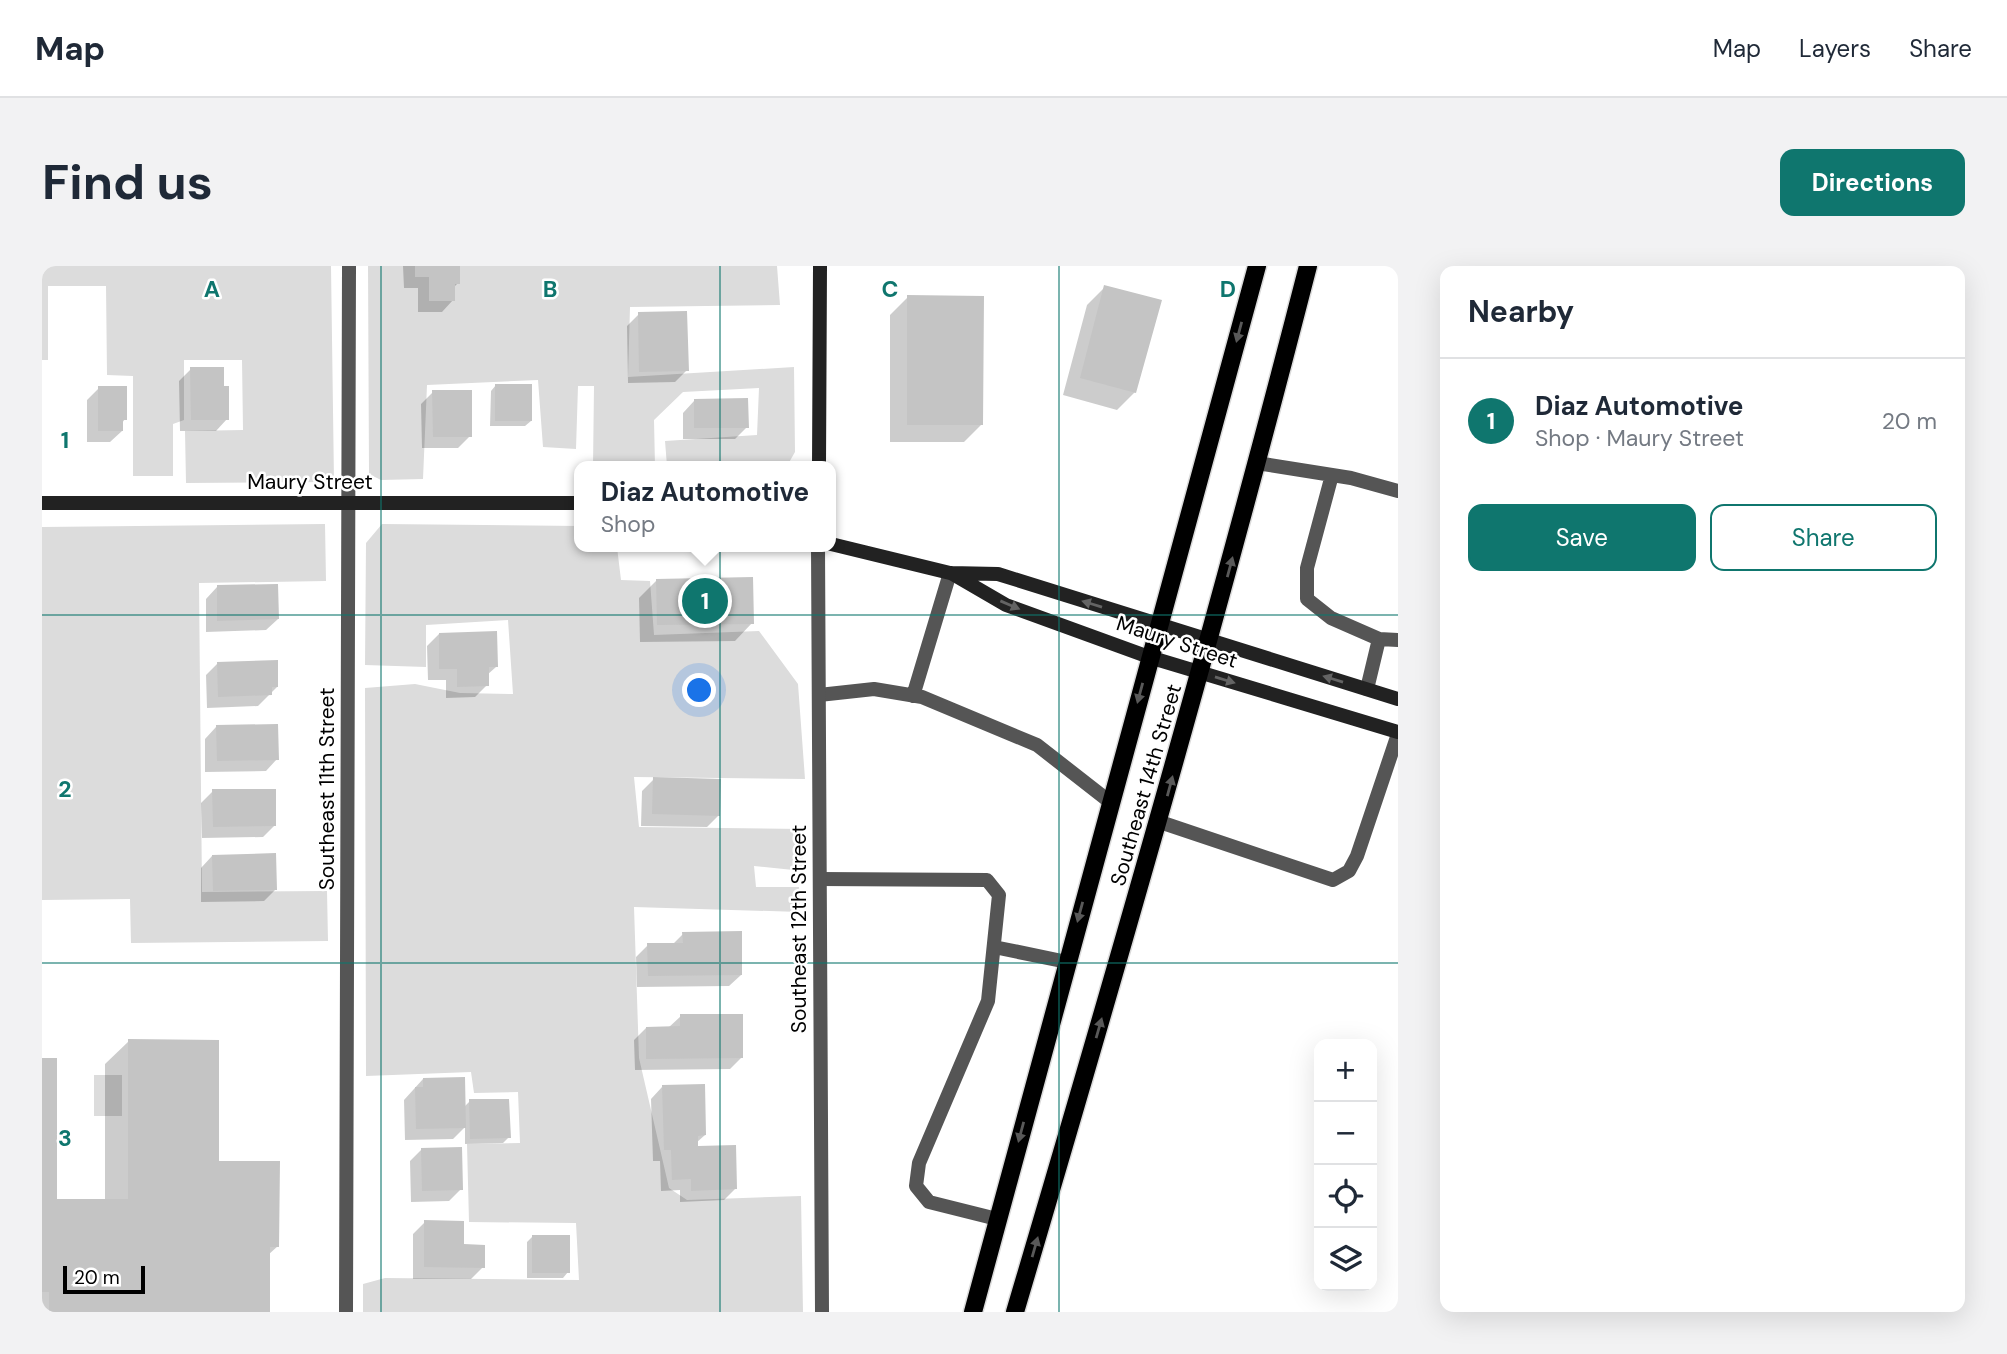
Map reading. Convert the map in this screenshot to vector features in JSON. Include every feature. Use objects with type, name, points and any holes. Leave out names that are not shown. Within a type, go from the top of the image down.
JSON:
[{"type":"main road","points":[[819,461],[820,266]]},
{"type":"main road","name":"Southeast 14th Street","points":[[973,1312],[1257,266]]},
{"type":"main road","name":"Southeast 14th Street","points":[[1015,1312],[1160,822],[1308,266]]},
{"type":"main road","name":"Maury Street","points":[[42,503],[574,502]]},
{"type":"main road","name":"Maury Street","points":[[836,545],[950,573],[998,574],[1398,699]]},
{"type":"main road","name":"Maury Street","points":[[950,573],[1006,605],[1149,657],[1398,733]]},
{"type":"street","name":"Southeast 11th Street","points":[[346,1312],[349,266]]},
{"type":"street","points":[[1257,463],[1332,475],[1398,491]]},
{"type":"street","points":[[1332,475],[1307,568],[1307,599],[1331,618],[1379,639],[1398,640]]},
{"type":"street","name":"Southeast 12th Street","points":[[818,552],[822,1312]]},
{"type":"street","points":[[913,696],[950,573]]},
{"type":"street","points":[[1367,689],[1379,639]]},
{"type":"street","points":[[819,695],[874,688],[913,696],[1037,746],[1110,802]]},
{"type":"street","points":[[1160,822],[1333,880],[1349,871],[1357,856],[1398,733]]},
{"type":"street","points":[[820,879],[987,880],[999,895],[988,1000],[919,1163],[916,1186],[929,1202],[997,1219]]},
{"type":"street","points":[[994,947],[1067,962]]},
{"type":"shaded area","points":[[42,266],[331,266],[334,482],[186,483],[185,431],[243,430],[242,360],[184,360],[184,420],[173,424],[173,476],[133,476],[133,376],[107,375],[106,286],[48,286],[48,360],[42,360]]},
{"type":"shaded area","points":[[368,266],[777,266],[780,305],[630,307],[628,377],[794,367],[795,452],[790,461],[667,461],[665,441],[757,435],[759,388],[683,392],[654,420],[655,461],[593,461],[594,386],[578,386],[576,449],[543,447],[538,380],[427,385],[423,479],[381,480],[369,474]]},
{"type":"shaded area","points":[[325,524],[326,581],[199,583],[202,892],[327,891],[328,941],[131,943],[130,899],[42,900],[42,527]]},
{"type":"shaded area","points":[[382,524],[574,526],[574,552],[618,552],[621,580],[650,581],[654,635],[759,631],[798,684],[805,779],[634,777],[639,827],[803,829],[803,871],[754,866],[756,887],[799,887],[800,912],[634,907],[639,1058],[669,1188],[687,1200],[801,1196],[803,1312],[363,1312],[363,1284],[385,1278],[579,1280],[576,1223],[469,1222],[467,1144],[520,1143],[518,1092],[474,1093],[471,1072],[366,1076],[365,688],[415,684],[460,693],[513,694],[508,620],[426,625],[426,667],[365,665],[366,543]]},
{"type":"shaded area","points":[[94,1075],[122,1075],[122,1116],[94,1116]]},
{"type":"building","points":[[415,266],[460,266],[460,284],[455,284],[455,301],[429,301],[429,277],[415,277]]},
{"type":"building","points":[[1104,285],[1162,300],[1136,393],[1080,378]]},
{"type":"building","points":[[907,295],[984,296],[983,425],[907,425]]},
{"type":"building","points":[[687,311],[689,371],[639,372],[638,312]]},
{"type":"building","points":[[190,367],[224,367],[224,386],[229,386],[229,420],[191,420]]},
{"type":"building","points":[[495,384],[532,384],[532,421],[495,421]]},
{"type":"building","points":[[98,386],[127,386],[127,420],[123,420],[123,431],[98,431]]},
{"type":"building","points":[[432,390],[472,390],[472,437],[433,437]]},
{"type":"building","points":[[748,398],[749,428],[694,428],[694,399]]},
{"type":"building","points":[[753,577],[754,624],[657,625],[656,579]]},
{"type":"building","points":[[278,584],[279,619],[217,621],[217,585]]},
{"type":"building","points":[[497,631],[498,667],[489,667],[489,686],[457,687],[457,669],[439,669],[439,633]]},
{"type":"building","points":[[278,660],[278,687],[272,687],[272,695],[218,697],[217,662]]},
{"type":"building","points":[[278,724],[279,760],[217,761],[216,725]]},
{"type":"building","points":[[653,777],[721,779],[720,816],[652,814]]},
{"type":"building","points":[[212,789],[276,789],[276,826],[213,827]]},
{"type":"building","points":[[276,853],[277,890],[213,891],[212,855]]},
{"type":"building","points":[[742,931],[742,975],[648,976],[647,943],[683,943],[682,932]]},
{"type":"building","points":[[680,1014],[743,1014],[743,1058],[646,1059],[646,1027],[680,1026]]},
{"type":"building","points":[[128,1039],[219,1040],[219,1161],[280,1161],[279,1247],[270,1247],[270,1312],[49,1312],[49,1292],[42,1292],[42,1058],[57,1058],[57,1199],[128,1199]]},
{"type":"building","points":[[465,1077],[466,1128],[416,1129],[415,1087],[423,1087],[423,1078]]},
{"type":"building","points":[[705,1084],[706,1135],[698,1136],[698,1146],[736,1145],[737,1189],[691,1191],[691,1179],[672,1180],[671,1150],[664,1150],[662,1085]]},
{"type":"building","points":[[469,1099],[509,1099],[511,1138],[470,1139]]},
{"type":"building","points":[[462,1147],[463,1190],[422,1191],[421,1148]]},
{"type":"building","points":[[424,1220],[464,1221],[464,1244],[485,1245],[485,1268],[424,1267]]},
{"type":"building","points":[[532,1235],[570,1235],[570,1273],[532,1273]]},
{"type":"place","name":"Diaz Automotive","points":[[705,601]]}]
